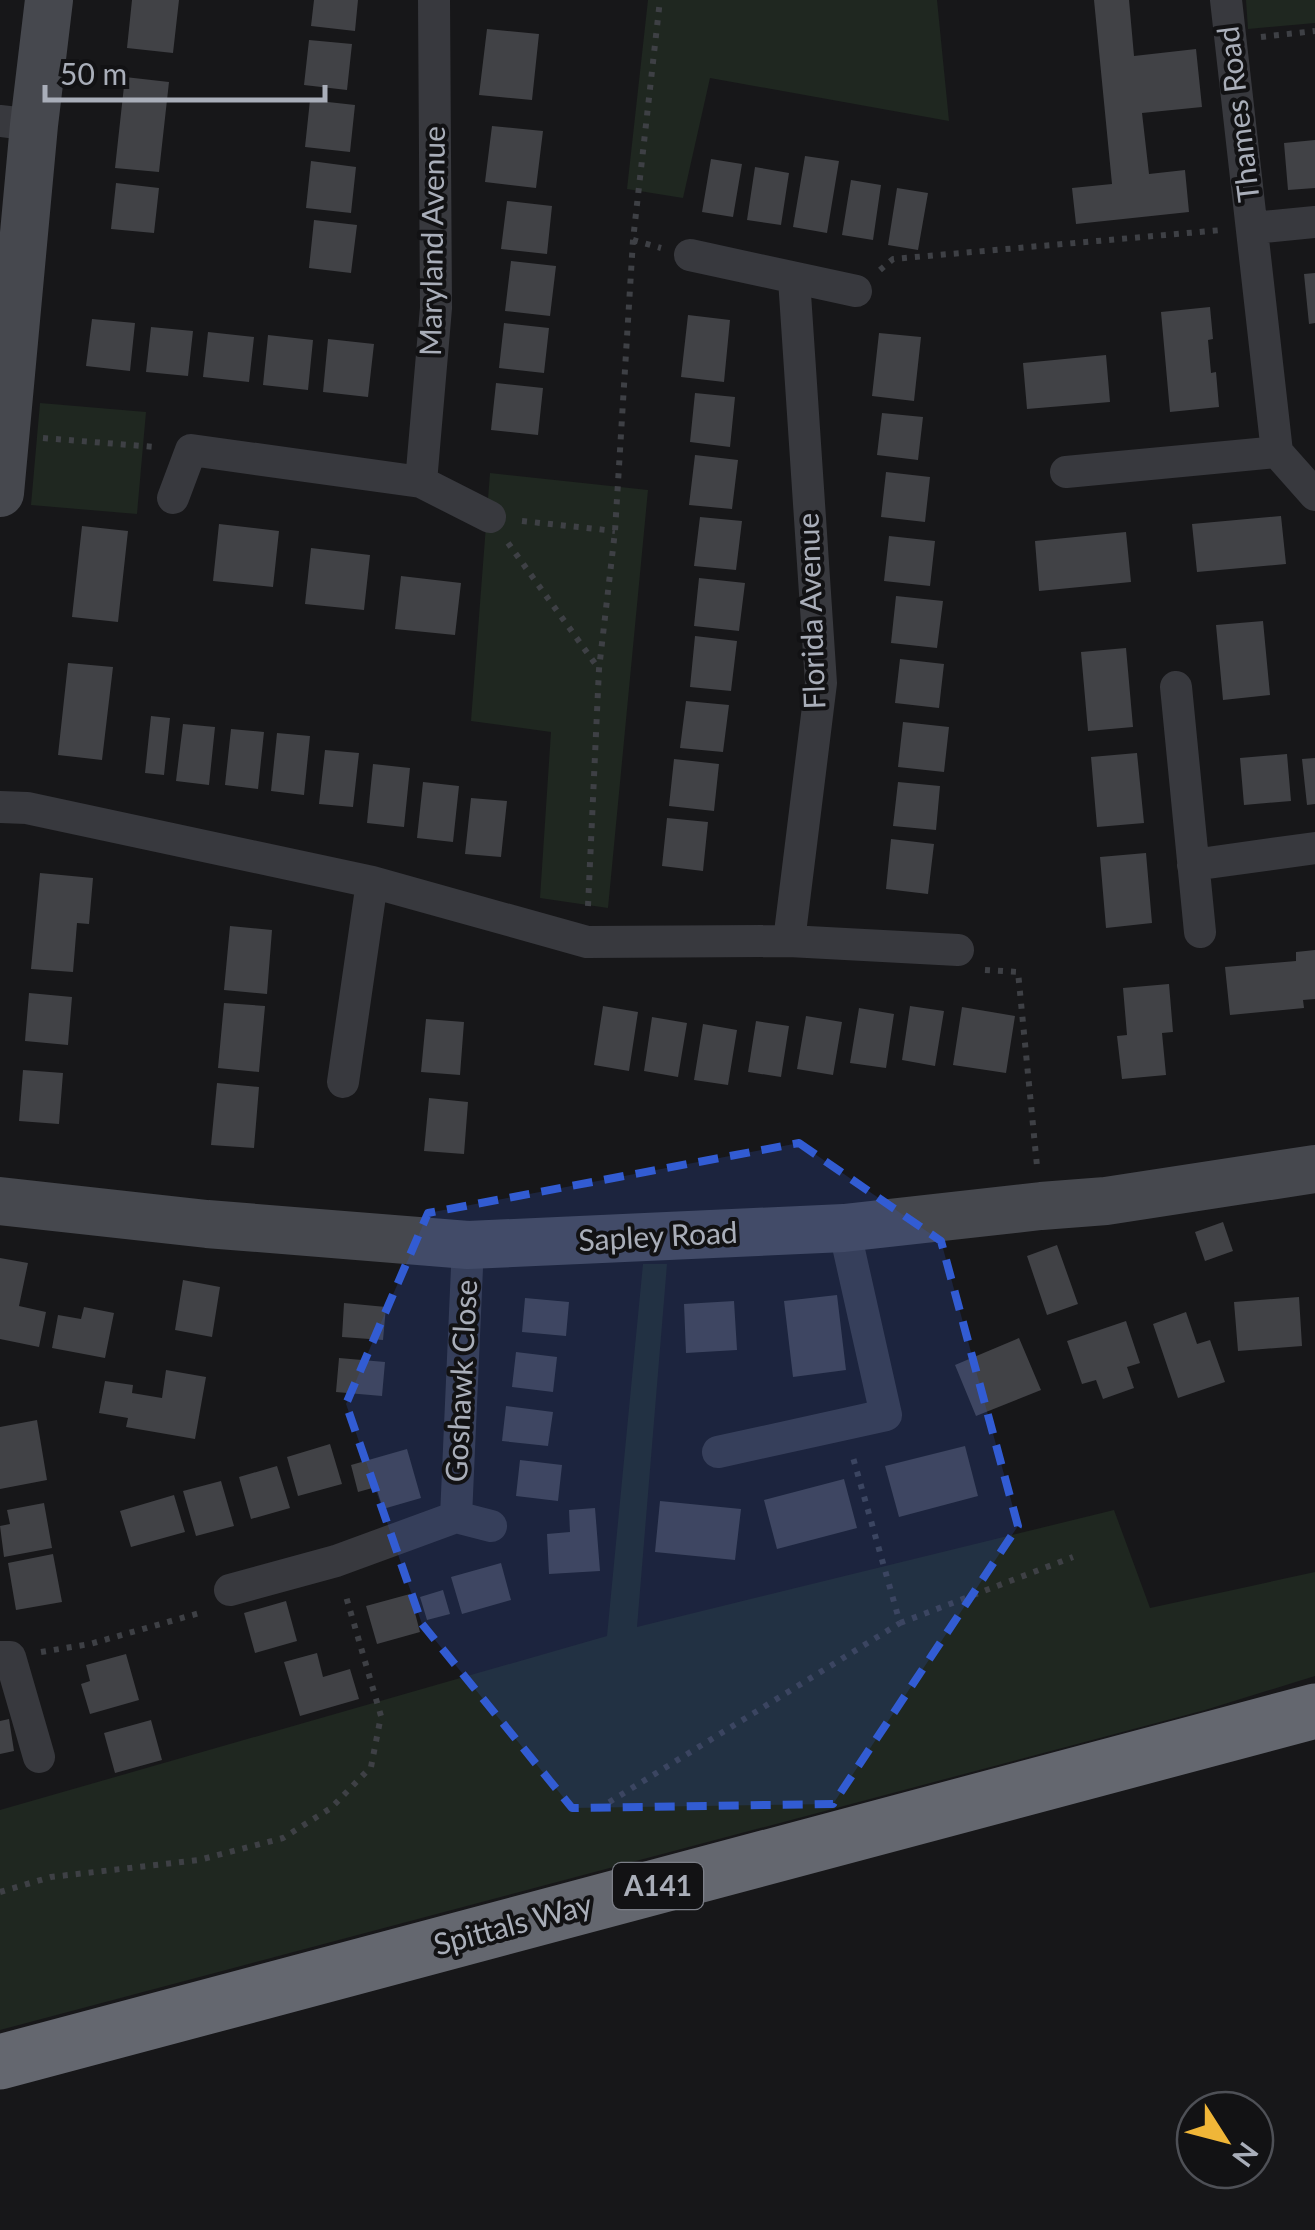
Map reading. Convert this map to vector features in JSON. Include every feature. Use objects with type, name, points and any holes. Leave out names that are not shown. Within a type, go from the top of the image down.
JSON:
[{"type":"highway","name":"Spittals Way","points":[[0,2062],[1315,1711]]},
{"type":"street","points":[[0,493],[17,123],[49,0]]},
{"type":"street","name":"Maryland Avenue","points":[[420,482],[436,308],[434,0]]},
{"type":"street","name":"Thames Road","points":[[1226,0],[1277,452]]},
{"type":"street","name":"Thames Road","points":[[1253,228],[1315,222]]},
{"type":"street","points":[[690,255],[856,291]]},
{"type":"street","name":"Florida Avenue","points":[[789,942],[821,683],[794,279]]},
{"type":"street","points":[[173,498],[191,450],[420,482],[490,518]]},
{"type":"street","points":[[1066,472],[1277,452],[1315,495]]},
{"type":"street","points":[[1176,687],[1200,932]]},
{"type":"street","points":[[0,806],[27,808],[372,882],[586,942],[789,942],[958,950]]},
{"type":"street","points":[[1193,865],[1315,848]]},
{"type":"street","points":[[343,1082],[372,882]]},
{"type":"street","name":"Sapley Road","points":[[0,1200],[207,1224],[468,1245],[844,1228],[1106,1201],[1315,1169]]},
{"type":"street","points":[[718,1452],[886,1415],[844,1228]]},
{"type":"street","name":"Goshawk Close","points":[[456,1517],[468,1245]]},
{"type":"street","name":"Goshawk Close","points":[[230,1590],[336,1561],[456,1517],[491,1526]]},
{"type":"street","points":[[5,1657],[39,1757]]},
{"type":"path","points":[[586,942],[600,669],[615,530],[633,240],[660,0]]},
{"type":"path","points":[[1230,40],[1315,31]]},
{"type":"path","points":[[856,291],[893,259],[1253,228]]},
{"type":"path","points":[[5,435],[191,450]]},
{"type":"path","points":[[490,518],[615,530]]},
{"type":"path","points":[[490,518],[600,669]]},
{"type":"path","points":[[958,950],[975,969],[1018,972],[1041,1206]]},
{"type":"path","points":[[844,1424],[900,1623]]},
{"type":"path","points":[[598,1808],[900,1623],[1074,1557]]},
{"type":"path","points":[[0,1892],[52,1877],[199,1860],[283,1838],[331,1808],[371,1766],[382,1716],[336,1561]]},
{"type":"path","points":[[5,1657],[90,1644],[212,1610],[230,1590]]},
{"type":"highlighted area","points":[[799,1143],[941,1241],[1018,1526],[833,1804],[572,1808],[422,1624],[346,1404],[428,1213]]},
{"type":"shaded area","points":[[648,0],[937,0],[949,121],[710,78],[683,198],[627,189]]},
{"type":"shaded area","points":[[1246,0],[1315,0],[1315,23],[1248,29]]},
{"type":"shaded area","points":[[40,403],[146,412],[137,514],[31,505]]},
{"type":"shaded area","points":[[490,473],[648,490],[608,908],[540,898],[551,732],[471,721]]},
{"type":"shaded area","points":[[643,1264],[667,1264],[637,1627],[1114,1510],[1150,1608],[1315,1572],[1315,1676],[1205,1710],[0,2030],[0,1810],[607,1636]]},
{"type":"building","points":[[132,0],[179,0],[173,53],[127,48]]},
{"type":"building","points":[[314,0],[358,0],[355,31],[311,26]]},
{"type":"building","points":[[1094,0],[1129,0],[1134,56],[1196,49],[1202,107],[1142,113],[1149,174],[1185,170],[1189,212],[1076,224],[1072,188],[1112,184]]},
{"type":"building","points":[[487,29],[539,34],[532,100],[479,95]]},
{"type":"building","points":[[309,40],[352,44],[347,90],[304,85]]},
{"type":"building","points":[[125,77],[169,82],[159,172],[115,168]]},
{"type":"building","points":[[310,100],[355,105],[350,152],[305,147]]},
{"type":"building","points":[[492,126],[543,131],[536,188],[485,182]]},
{"type":"building","points":[[1315,140],[1315,188],[1288,190],[1284,143]]},
{"type":"building","points":[[805,156],[839,161],[827,233],[793,227]]},
{"type":"building","points":[[711,159],[742,164],[733,217],[702,212]]},
{"type":"building","points":[[311,161],[356,167],[351,213],[306,208]]},
{"type":"building","points":[[755,167],[789,173],[781,225],[747,220]]},
{"type":"building","points":[[851,180],[881,185],[873,240],[842,235]]},
{"type":"building","points":[[116,183],[159,188],[154,233],[111,229]]},
{"type":"building","points":[[897,188],[928,193],[918,250],[888,245]]},
{"type":"building","points":[[507,201],[552,206],[547,254],[501,249]]},
{"type":"building","points":[[314,220],[357,225],[351,273],[309,268]]},
{"type":"building","points":[[511,261],[556,266],[550,316],[505,311]]},
{"type":"building","points":[[1315,273],[1315,323],[1309,324],[1304,274]]},
{"type":"building","points":[[1210,307],[1213,339],[1208,340],[1219,407],[1170,412],[1161,312]]},
{"type":"building","points":[[688,315],[730,320],[724,382],[681,377]]},
{"type":"building","points":[[92,319],[135,323],[130,371],[86,366]]},
{"type":"building","points":[[504,323],[549,328],[544,373],[499,368]]},
{"type":"building","points":[[151,327],[193,331],[188,376],[146,372]]},
{"type":"building","points":[[208,332],[254,337],[249,382],[203,377]]},
{"type":"building","points":[[879,333],[921,337],[914,401],[872,396]]},
{"type":"building","points":[[268,335],[313,340],[308,390],[263,385]]},
{"type":"building","points":[[328,339],[374,344],[368,397],[323,392]]},
{"type":"building","points":[[1106,355],[1110,402],[1027,409],[1023,363]]},
{"type":"building","points":[[496,383],[543,388],[538,435],[491,430]]},
{"type":"building","points":[[695,393],[735,397],[730,447],[690,442]]},
{"type":"building","points":[[882,413],[923,417],[918,460],[877,455]]},
{"type":"building","points":[[695,455],[738,460],[732,509],[689,505]]},
{"type":"building","points":[[886,472],[930,477],[925,522],[881,517]]},
{"type":"building","points":[[1281,516],[1286,564],[1197,572],[1192,524]]},
{"type":"building","points":[[700,517],[742,521],[736,570],[694,566]]},
{"type":"building","points":[[219,524],[279,531],[273,587],[213,581]]},
{"type":"building","points":[[82,526],[128,531],[118,622],[72,617]]},
{"type":"building","points":[[1126,532],[1131,582],[1039,591],[1035,541]]},
{"type":"building","points":[[889,536],[935,541],[930,586],[884,581]]},
{"type":"building","points":[[311,548],[370,555],[364,610],[305,604]]},
{"type":"building","points":[[401,576],[461,583],[455,635],[395,629]]},
{"type":"building","points":[[699,578],[745,583],[739,631],[694,626]]},
{"type":"building","points":[[896,596],[943,601],[937,648],[891,643]]},
{"type":"building","points":[[1263,621],[1270,695],[1223,700],[1216,625]]},
{"type":"building","points":[[695,636],[737,641],[731,691],[690,687]]},
{"type":"building","points":[[1126,648],[1133,727],[1088,731],[1081,652]]},
{"type":"building","points":[[900,659],[944,664],[939,708],[895,703]]},
{"type":"building","points":[[68,663],[113,667],[102,760],[58,755]]},
{"type":"building","points":[[686,701],[729,705],[723,752],[680,748]]},
{"type":"building","points":[[151,716],[170,718],[164,775],[145,773]]},
{"type":"building","points":[[903,722],[949,727],[944,772],[898,767]]},
{"type":"building","points":[[183,724],[215,727],[209,785],[176,781]]},
{"type":"building","points":[[231,729],[264,732],[258,789],[225,785]]},
{"type":"building","points":[[277,733],[310,736],[304,795],[271,791]]},
{"type":"building","points":[[325,750],[359,753],[353,807],[319,804]]},
{"type":"building","points":[[1137,753],[1144,823],[1097,827],[1091,757]]},
{"type":"building","points":[[1287,754],[1291,801],[1244,805],[1240,758]]},
{"type":"building","points":[[1315,758],[1315,804],[1307,805],[1302,759]]},
{"type":"building","points":[[674,759],[719,764],[714,811],[669,806]]},
{"type":"building","points":[[373,764],[410,768],[404,827],[367,823]]},
{"type":"building","points":[[423,782],[459,786],[453,842],[417,838]]},
{"type":"building","points":[[898,782],[940,786],[936,830],[893,826]]},
{"type":"building","points":[[471,798],[507,801],[501,857],[465,854]]},
{"type":"building","points":[[667,818],[708,822],[703,871],[662,866]]},
{"type":"building","points":[[891,839],[934,844],[928,894],[886,889]]},
{"type":"building","points":[[1146,853],[1152,923],[1106,928],[1100,857]]},
{"type":"building","points":[[40,873],[93,878],[89,924],[77,923],[73,972],[31,969]]},
{"type":"building","points":[[230,926],[272,930],[267,994],[224,990]]},
{"type":"building","points":[[1315,950],[1315,999],[1303,1000],[1304,1008],[1230,1015],[1225,967],[1296,961],[1296,952]]},
{"type":"building","points":[[1169,984],[1173,1032],[1162,1033],[1166,1075],[1122,1079],[1117,1036],[1127,1035],[1123,988]]},
{"type":"building","points":[[29,993],[72,997],[68,1045],[25,1041]]},
{"type":"building","points":[[224,1003],[265,1006],[259,1072],[218,1068]]},
{"type":"building","points":[[603,1006],[638,1012],[629,1071],[594,1065]]},
{"type":"building","points":[[910,1006],[944,1011],[935,1066],[902,1060]]},
{"type":"building","points":[[962,1007],[1015,1016],[1006,1073],[953,1065]]},
{"type":"building","points":[[859,1008],[894,1014],[886,1068],[850,1063]]},
{"type":"building","points":[[806,1016],[842,1022],[833,1075],[797,1069]]},
{"type":"building","points":[[652,1017],[687,1023],[678,1077],[644,1071]]},
{"type":"building","points":[[426,1019],[464,1022],[460,1075],[421,1072]]},
{"type":"building","points":[[756,1021],[789,1026],[781,1077],[748,1072]]},
{"type":"building","points":[[703,1024],[737,1030],[728,1085],[694,1080]]},
{"type":"building","points":[[23,1070],[63,1073],[59,1124],[19,1121]]},
{"type":"building","points":[[217,1083],[259,1087],[254,1148],[211,1145]]},
{"type":"building","points":[[429,1098],[468,1102],[464,1154],[424,1151]]},
{"type":"building","points":[[1223,1222],[1233,1251],[1205,1261],[1195,1232]]},
{"type":"building","points":[[1057,1245],[1078,1304],[1047,1315],[1027,1256]]},
{"type":"building","points":[[0,1258],[28,1263],[19,1306],[46,1312],[39,1347],[0,1339]]},
{"type":"building","points":[[183,1280],[220,1287],[212,1337],[175,1330]]},
{"type":"building","points":[[837,1295],[846,1370],[793,1377],[784,1301]]},
{"type":"building","points":[[1299,1297],[1302,1346],[1238,1351],[1234,1302]]},
{"type":"building","points":[[525,1298],[569,1302],[566,1336],[522,1332]]},
{"type":"building","points":[[734,1301],[737,1350],[686,1353],[684,1304]]},
{"type":"building","points":[[344,1303],[386,1307],[383,1340],[342,1337]]},
{"type":"building","points":[[84,1307],[114,1313],[105,1358],[52,1348],[58,1315],[81,1319]]},
{"type":"building","points":[[1186,1312],[1197,1344],[1210,1340],[1225,1382],[1178,1398],[1153,1324]]},
{"type":"building","points":[[1126,1321],[1140,1363],[1127,1367],[1134,1388],[1103,1399],[1096,1380],[1082,1384],[1067,1341]]},
{"type":"building","points":[[1019,1338],[1041,1390],[976,1416],[955,1365]]},
{"type":"building","points":[[516,1352],[557,1357],[553,1392],[512,1387]]},
{"type":"building","points":[[339,1358],[385,1362],[382,1396],[336,1392]]},
{"type":"building","points":[[166,1370],[206,1377],[195,1439],[126,1427],[128,1418],[99,1413],[105,1381],[133,1385],[132,1393],[162,1398]]},
{"type":"building","points":[[506,1406],[553,1412],[548,1446],[502,1441]]},
{"type":"building","points":[[37,1420],[47,1480],[0,1489],[0,1427]]},
{"type":"building","points":[[330,1444],[342,1484],[298,1496],[287,1457]]},
{"type":"building","points":[[965,1446],[978,1496],[899,1517],[885,1466]]},
{"type":"building","points":[[407,1449],[421,1498],[383,1509],[376,1487],[358,1492],[351,1465]]},
{"type":"building","points":[[520,1460],[562,1465],[558,1501],[516,1496]]},
{"type":"building","points":[[277,1466],[290,1508],[251,1519],[239,1477]]},
{"type":"building","points":[[844,1479],[857,1528],[777,1549],[764,1500]]},
{"type":"building","points":[[221,1481],[234,1526],[196,1536],[183,1491]]},
{"type":"building","points":[[174,1495],[185,1532],[131,1547],[120,1511]]},
{"type":"building","points":[[660,1501],[741,1509],[735,1560],[655,1552]]},
{"type":"building","points":[[44,1503],[52,1548],[4,1557],[0,1526],[10,1524],[7,1510]]},
{"type":"building","points":[[595,1508],[600,1571],[549,1574],[547,1534],[570,1532],[569,1510]]},
{"type":"building","points":[[53,1554],[62,1602],[16,1610],[8,1563]]},
{"type":"building","points":[[501,1563],[511,1600],[462,1614],[451,1577]]},
{"type":"building","points":[[443,1590],[450,1614],[427,1620],[420,1597]]},
{"type":"building","points":[[410,1594],[420,1632],[377,1644],[366,1606]]},
{"type":"building","points":[[286,1601],[297,1641],[255,1653],[244,1613]]},
{"type":"building","points":[[317,1653],[323,1677],[350,1669],[359,1699],[300,1716],[284,1662]]},
{"type":"building","points":[[126,1654],[139,1700],[90,1714],[81,1684],[90,1681],[86,1665]]},
{"type":"building","points":[[9,1719],[14,1751],[0,1754],[0,1721]]},
{"type":"building","points":[[151,1720],[162,1760],[115,1773],[104,1733]]}]
